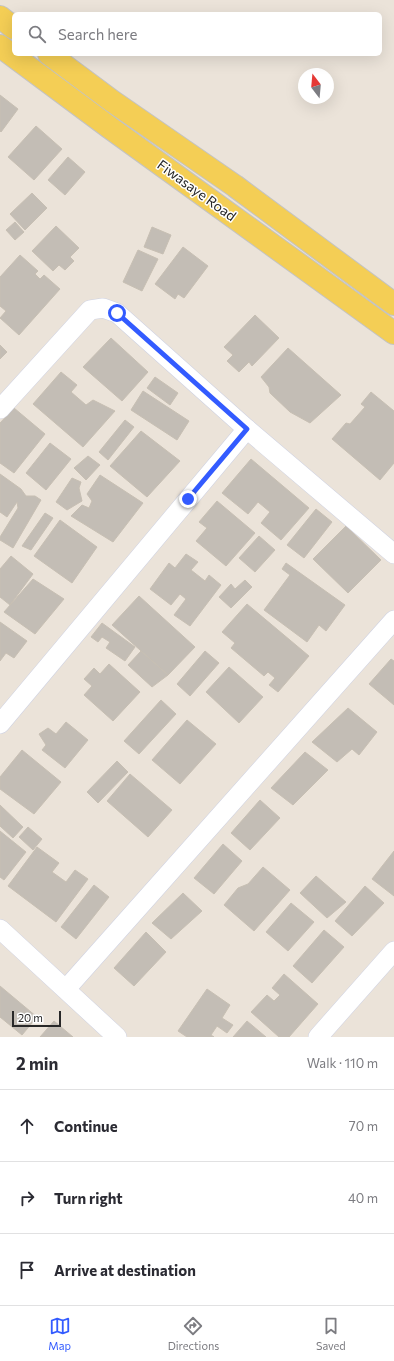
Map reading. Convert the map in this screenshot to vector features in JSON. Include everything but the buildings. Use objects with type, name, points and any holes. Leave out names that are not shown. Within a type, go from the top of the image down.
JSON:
[{"type":"main road","points":[[0,17],[12,26]]},
{"type":"main road","name":"Fiwasaye Road","points":[[0,46],[12,55]]},
{"type":"main road","name":"Fiwasaye Road","points":[[14,56],[394,334]]},
{"type":"main road","name":"Fiwasaye Road","points":[[52,56],[112,101],[235,186],[394,304]]},
{"type":"street","points":[[0,409],[90,310],[103,308],[117,313],[247,429],[394,554]]},
{"type":"street","points":[[0,724],[247,429]]},
{"type":"street","points":[[66,990],[394,620]]},
{"type":"street","points":[[0,929],[117,1037]]},
{"type":"street","points":[[318,1037],[394,951]]},
{"type":"route","points":[[117,313],[247,429],[188,499]]}]
